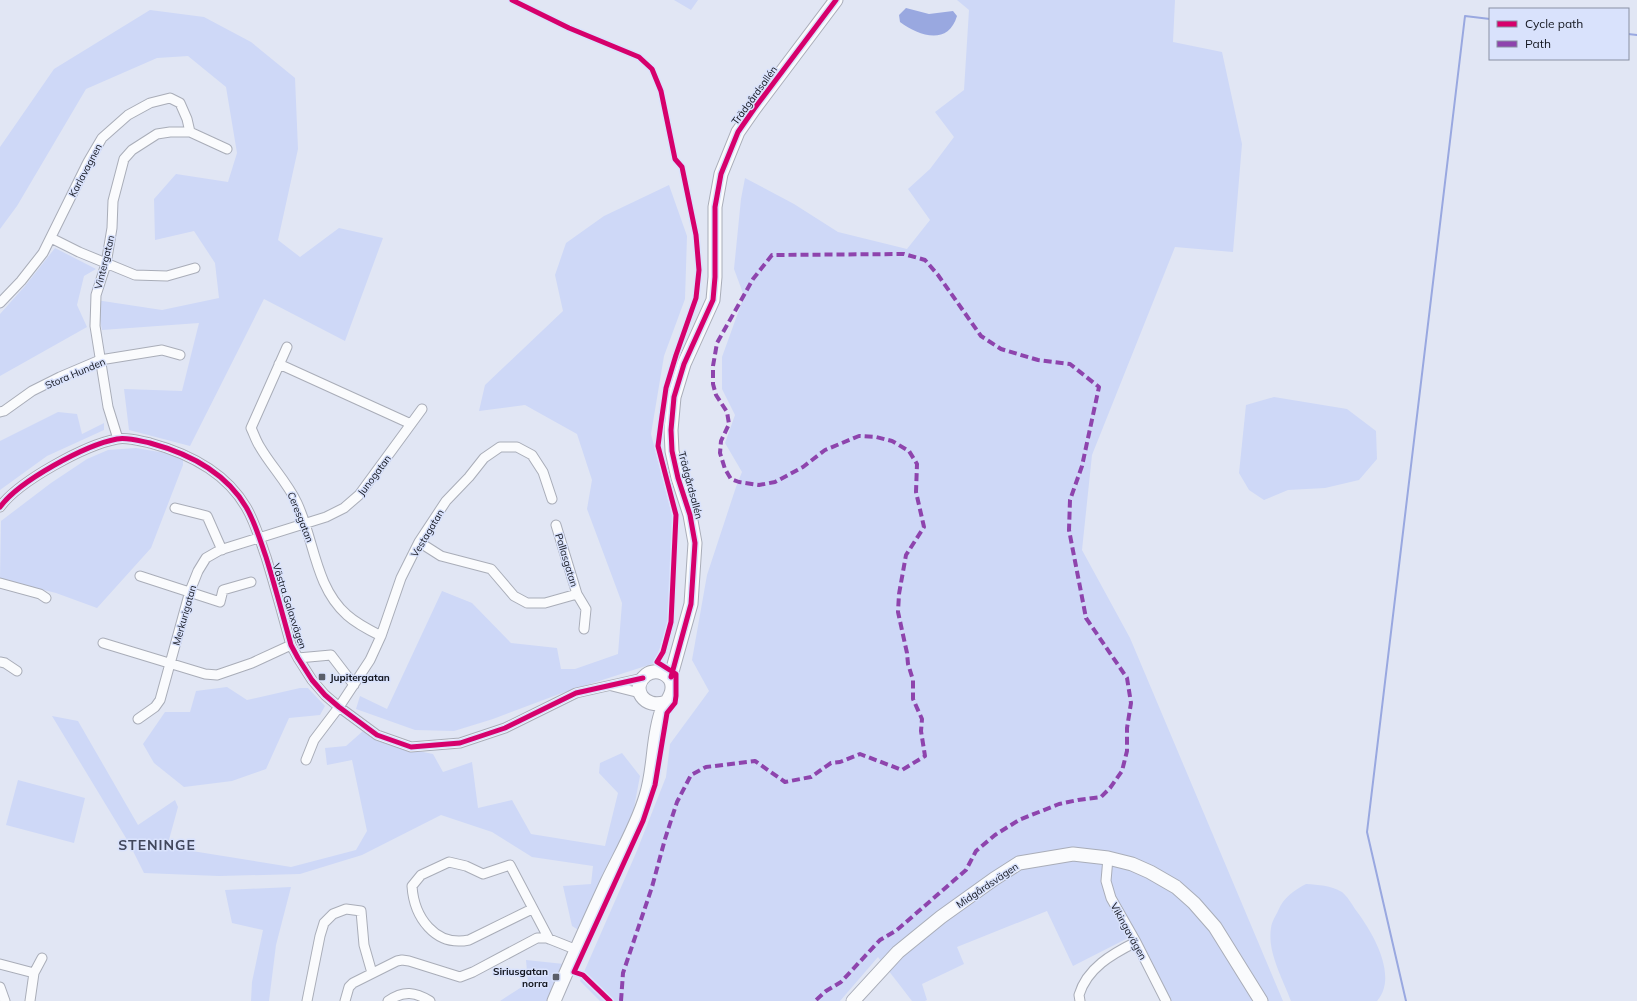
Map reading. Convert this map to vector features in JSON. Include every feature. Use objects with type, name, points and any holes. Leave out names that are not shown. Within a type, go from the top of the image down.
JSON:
[{"type":"street","name":"Trädgårdsallén","points":[[670,679],[692,604],[695,543],[690,515],[678,478],[672,451],[671,430],[674,397],[684,364],[713,300],[715,276],[715,207],[721,174],[738,132],[836,0]]},
{"type":"street","name":"Karlavagnen","points":[[0,303],[26,275],[43,253],[88,162],[102,138],[128,115],[150,103],[170,98],[180,103],[187,119],[190,132]]},
{"type":"street","name":"Vintergatan","points":[[118,439],[108,407],[95,326],[96,295],[106,264],[112,228],[113,201],[124,159],[132,150],[157,134],[170,132],[190,132]]},
{"type":"street","points":[[190,132],[227,149]]},
{"type":"street","points":[[51,238],[106,264],[135,275],[167,276],[195,268]]},
{"type":"street","name":"Ceresgatan","points":[[287,347],[251,428],[259,447],[288,486],[297,503],[329,592],[346,614],[364,627],[381,636]]},
{"type":"street","name":"Stora Hunden","points":[[0,412],[60,377],[100,360],[162,350],[180,355]]},
{"type":"street","points":[[279,364],[411,424]]},
{"type":"street","name":"Junogatan","points":[[259,537],[332,514],[344,508],[359,495],[422,409]]},
{"type":"street","name":"Västra Galaxvägen","points":[[0,507],[5,500],[45,469],[91,447],[118,439],[139,441],[168,448],[199,461],[226,481],[246,506],[259,537],[291,645],[312,680],[324,695],[339,708],[377,735],[411,746],[460,744],[505,728],[576,693],[643,678]]},
{"type":"street","name":"Vestagatan","points":[[339,708],[370,660],[381,636],[401,578],[419,542],[446,501],[469,477],[484,458],[500,447],[517,447],[532,455],[543,472],[552,499]]},
{"type":"street","points":[[175,508],[207,516],[222,550]]},
{"type":"street","name":"Pallasgatan","points":[[556,526],[577,594],[586,609],[584,629]]},
{"type":"street","name":"Merkurigatan","points":[[138,719],[156,706],[160,700],[190,591],[198,571],[206,558],[222,550],[259,537]]},
{"type":"street","name":"Pallasgatan","points":[[419,542],[441,556],[491,569],[514,596],[527,603],[545,603],[577,594]]},
{"type":"street","points":[[140,576],[220,602],[223,590],[251,582]]},
{"type":"street","points":[[0,583],[40,594],[46,598]]},
{"type":"street","points":[[103,643],[205,674],[218,675],[252,663],[291,645]]},
{"type":"street","name":"Trädgårdsallén","points":[[657,672],[664,667],[680,646]]},
{"type":"street","points":[[298,658],[331,655],[354,685]]},
{"type":"street","points":[[0,662],[5,663],[17,671]]},
{"type":"street","points":[[554,1001],[608,881],[640,817],[650,781],[656,732],[662,709],[671,695],[673,687],[670,679],[664,674],[657,672],[649,673],[643,678],[640,685],[640,693],[644,700],[650,704],[658,705],[666,702]]},
{"type":"street","name":"Västra Galaxvägen","points":[[609,685],[640,693]]},
{"type":"street","points":[[650,704],[656,732]]},
{"type":"street","points":[[306,760],[314,740],[339,708]]},
{"type":"street","name":"Midgårdsvägen","points":[[853,1001],[904,947],[941,917],[1019,863],[1073,854],[1108,858],[1132,864],[1150,872],[1176,887],[1194,903],[1215,927],[1262,1001]]},
{"type":"street","name":"Vikingavägen","points":[[1108,858],[1106,881],[1111,898],[1136,942],[1166,1001]]},
{"type":"street","points":[[532,909],[469,940],[457,942],[434,934],[422,918],[413,899],[412,886],[422,875],[449,862],[466,866],[483,874],[510,865],[549,939]]},
{"type":"street","points":[[307,1001],[320,936],[324,924],[333,914],[346,909],[361,911],[364,945],[372,973]]},
{"type":"street","points":[[345,1001],[349,987],[353,983],[402,960],[460,977],[473,972],[528,941],[537,938],[549,939],[577,950]]},
{"type":"street","points":[[1080,1001],[1078,995],[1086,977],[1112,954],[1136,942]]},
{"type":"street","points":[[30,1001],[34,973],[42,958]]},
{"type":"street","points":[[0,964],[34,973]]},
{"type":"street","points":[[0,987],[6,1001]]},
{"type":"street","points":[[388,1001],[404,994],[419,994],[430,1001]]},
{"type":"shaded area","points":[[674,0],[698,0],[691,10]]},
{"type":"shaded area","points":[[957,0],[1175,0],[1173,42],[1222,52],[1242,144],[1233,252],[1175,247],[1092,455],[1082,550],[1130,638],[1283,1001],[1167,1001],[1128,938],[1073,966],[1047,911],[957,947],[964,964],[922,984],[927,1000],[925,1001],[912,1001],[878,957],[840,1001],[600,1001],[580,981],[636,853],[666,777],[670,744],[709,691],[692,660],[707,575],[742,472],[725,443],[735,415],[722,389],[722,357],[744,296],[734,269],[741,199],[745,178],[794,204],[838,232],[907,249],[930,220],[908,189],[930,169],[954,137],[935,112],[964,90],[969,10]]},
{"type":"shaded area","points":[[150,10],[204,17],[251,42],[295,78],[298,149],[278,240],[300,257],[339,228],[383,238],[345,341],[264,299],[190,446],[129,430],[124,389],[182,391],[199,323],[102,330],[96,300],[162,310],[219,298],[215,263],[194,231],[155,240],[154,199],[176,174],[228,182],[237,153],[226,87],[188,56],[157,58],[86,89],[17,206],[0,229],[0,147],[54,69]]},
{"type":"shaded area","points":[[669,185],[687,236],[685,299],[664,356],[651,434],[672,515],[671,589],[668,622],[655,663],[562,693],[493,719],[454,731],[415,730],[356,709],[360,696],[387,709],[442,591],[472,603],[511,643],[557,648],[561,669],[575,669],[618,654],[622,603],[587,509],[592,480],[577,434],[525,405],[479,411],[485,385],[563,311],[555,275],[566,243],[604,216]]},
{"type":"shaded area","points":[[55,248],[96,269],[84,276],[77,305],[87,327],[0,376],[0,314],[25,286]]},
{"type":"shaded area","points":[[1274,397],[1347,409],[1376,431],[1377,459],[1359,480],[1325,488],[1288,490],[1264,500],[1249,490],[1239,473],[1246,405]]},
{"type":"shaded area","points":[[58,412],[77,414],[82,434],[104,423],[104,430],[47,456],[0,490],[0,441]]},
{"type":"shaded area","points":[[136,448],[183,456],[183,465],[151,548],[97,608],[56,593],[0,579],[1,521],[51,483],[87,459],[108,450]]},
{"type":"shaded area","points":[[227,687],[247,700],[300,688],[308,688],[325,706],[320,715],[289,718],[266,769],[232,781],[184,787],[154,763],[143,744],[165,712],[190,712],[196,691]]},
{"type":"shaded area","points":[[52,716],[78,721],[138,825],[175,800],[178,807],[167,847],[291,867],[356,850],[367,831],[352,760],[327,765],[325,748],[346,746],[363,731],[382,742],[433,754],[443,772],[472,762],[478,808],[512,800],[531,834],[605,846],[618,793],[599,773],[600,763],[622,753],[640,776],[633,813],[580,931],[572,926],[563,886],[591,884],[593,866],[532,857],[492,832],[441,815],[362,855],[300,874],[219,876],[144,873],[129,843]]},
{"type":"shaded area","points":[[18,780],[85,798],[74,843],[6,825]]},
{"type":"shaded area","points":[[1306,884],[1329,887],[1342,892],[1369,929],[1381,954],[1384,967],[1385,979],[1383,991],[1377,1001],[1291,1001],[1273,956],[1270,937],[1271,928],[1280,906],[1286,898]]},
{"type":"shaded area","points":[[291,887],[276,945],[269,1001],[251,1001],[252,982],[263,930],[232,923],[225,890]]},
{"type":"shaded area","points":[[526,960],[564,964],[547,1001],[500,1001],[528,983]]},
{"type":"water","points":[[906,8],[929,14],[953,11],[957,16],[953,25],[947,32],[932,36],[916,31],[900,22],[899,15]]},
{"type":"waterway","points":[[1406,1001],[1367,832],[1465,16],[1489,19]]},
{"type":"waterway","points":[[1629,34],[1637,35]]},
{"type":"marked path","points":[[621,1001],[623,973],[652,887],[677,802],[691,775],[706,767],[755,761],[785,782],[811,777],[831,763],[840,762],[860,754],[902,770],[925,756],[921,731],[922,719],[913,699],[913,680],[908,664],[898,612],[899,594],[906,555],[924,527],[916,492],[917,464],[909,451],[892,441],[876,437],[859,436],[825,450],[803,467],[775,482],[759,485],[739,482],[731,479],[725,469],[720,453],[721,441],[729,424],[727,412],[716,395],[713,384],[713,366],[717,343],[753,279],[772,255],[904,254],[925,260],[938,275],[981,336],[1001,349],[1038,360],[1070,364],[1099,387],[1082,466],[1070,500],[1069,530],[1086,618],[1127,678],[1131,703],[1127,728],[1127,751],[1122,771],[1110,788],[1101,797],[1059,804],[1019,820],[995,835],[976,851],[966,870],[897,930],[880,940],[841,982],[826,991],[815,1001]]},
{"type":"cycle path","points":[[512,0],[569,28],[639,57],[652,69],[661,91],[675,159],[682,167],[696,235],[699,270],[696,298],[666,388],[658,446],[676,515],[671,622],[663,652],[657,662],[676,674],[675,703],[667,713],[655,785],[643,821],[574,972],[583,975],[610,1001]]},
{"type":"cycle path","points":[[671,677],[691,604],[695,543],[690,515],[678,478],[672,451],[671,430],[674,397],[684,364],[713,300],[715,277],[715,207],[721,174],[738,132],[836,0]]},
{"type":"cycle path","points":[[0,507],[22,486],[71,456],[88,448],[117,439],[125,438],[164,447],[204,465],[227,483],[246,507],[257,531],[266,557],[291,645],[312,680],[325,695],[339,707],[377,735],[411,747],[460,743],[505,728],[576,693],[643,678]]},
{"type":"place","name":"Jupitergatan","points":[[322,677]]},
{"type":"place","name":"Siriusgatan norra","points":[[556,977]]},
{"type":"district","name":"STENINGE","points":[[157,845]]}]
